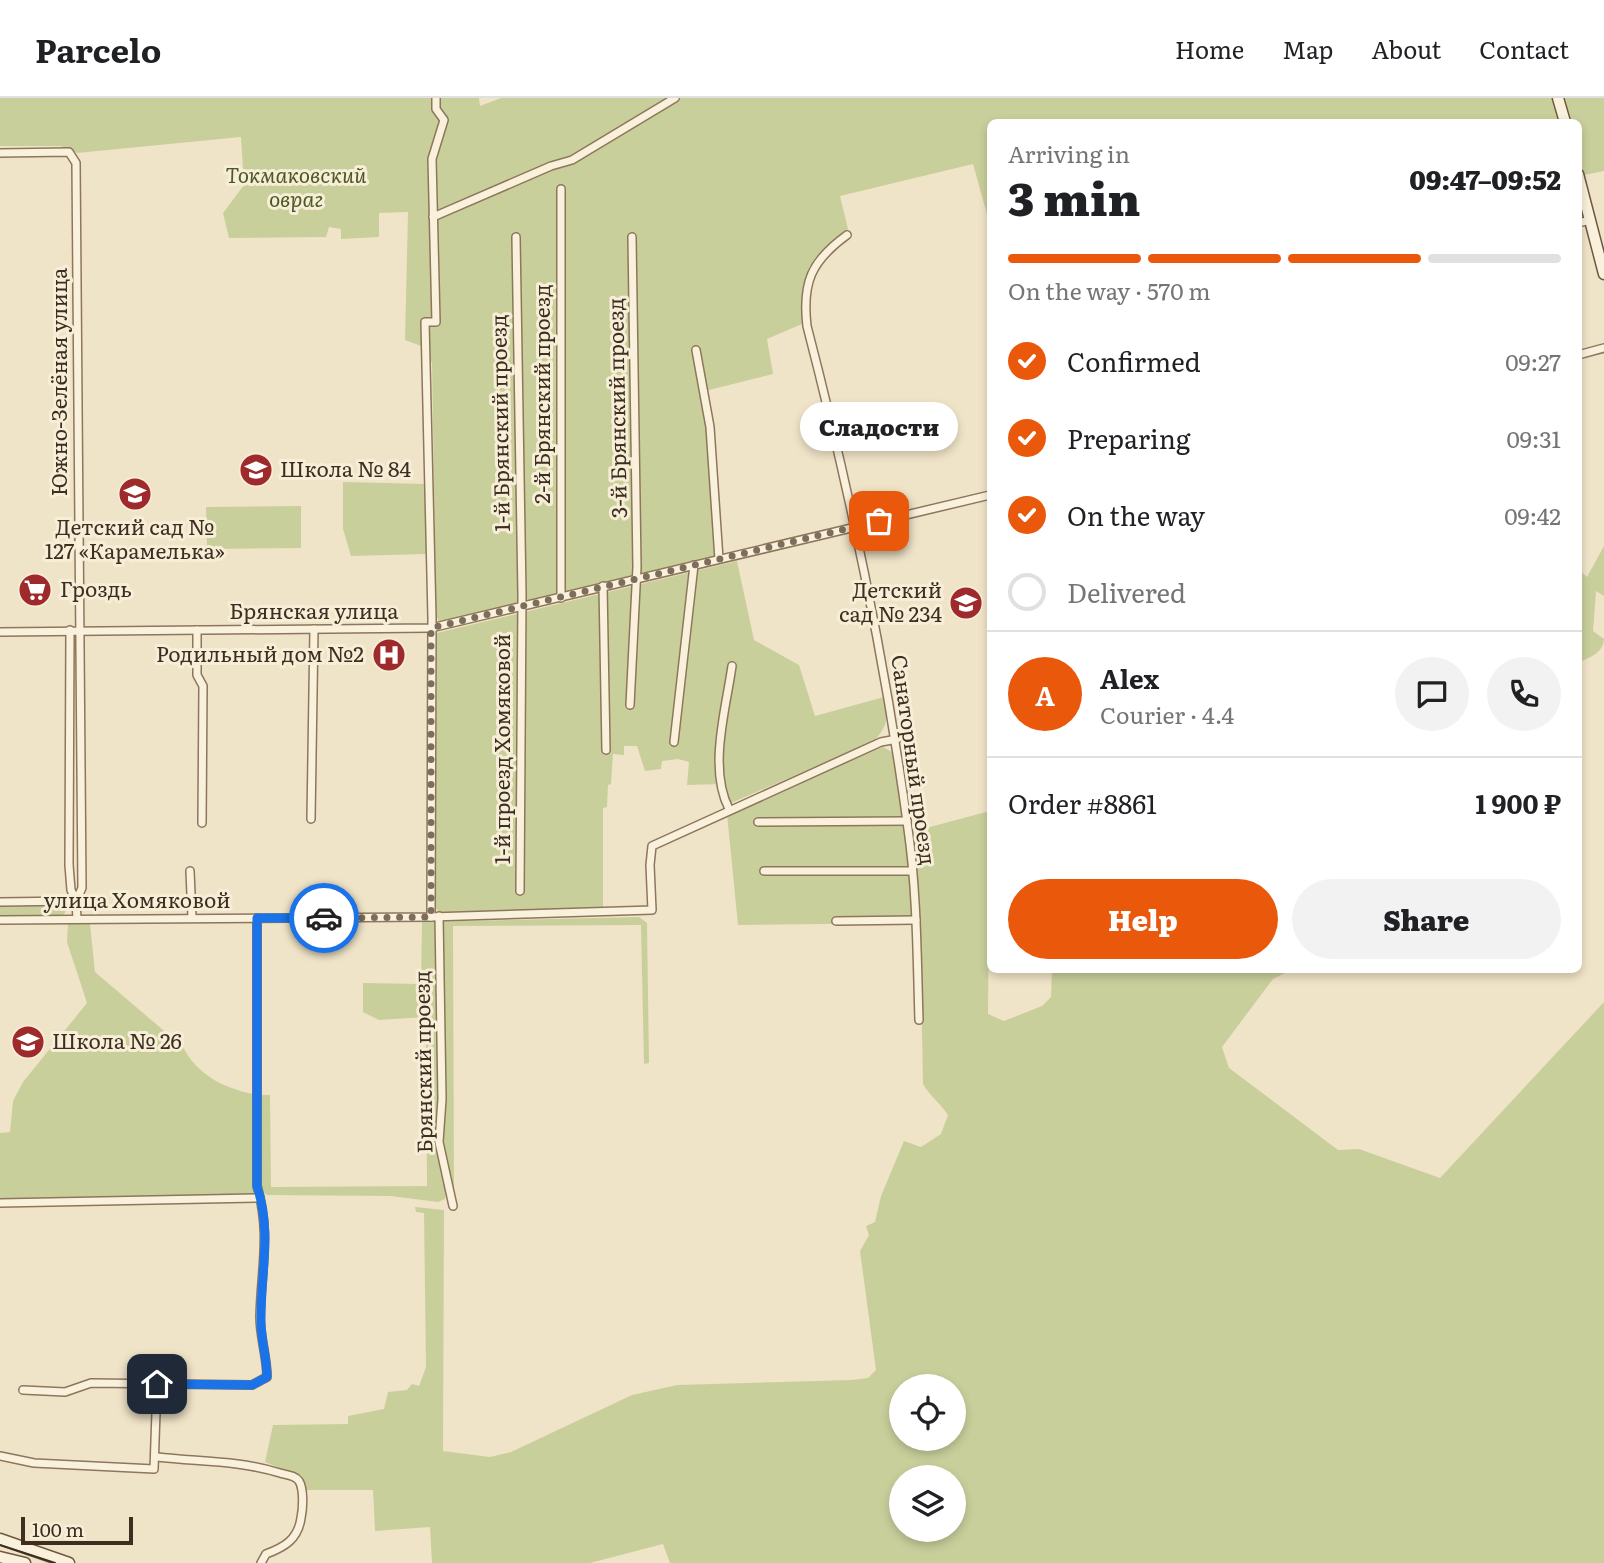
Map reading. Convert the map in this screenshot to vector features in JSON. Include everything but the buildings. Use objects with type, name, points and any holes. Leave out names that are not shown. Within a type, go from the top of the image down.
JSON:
[{"type":"street","points":[[436,98],[436,109],[444,120],[432,159],[433,218],[551,166],[572,160],[675,98]]},
{"type":"street","points":[[1558,98],[1564,119]]},
{"type":"street","name":"Южно-Зелёная улица","points":[[0,153],[69,152],[75,156],[82,888],[76,901],[74,919]]},
{"type":"street","points":[[1582,188],[1604,274]]},
{"type":"street","name":"2-й Брянский проезд","points":[[561,189],[561,598]]},
{"type":"street","name":"Брянский проезд","points":[[433,218],[436,322],[425,322],[435,917],[442,1099],[439,1142],[453,1206]]},
{"type":"street","points":[[1582,222],[1591,220]]},
{"type":"street","name":"Санаторный проезд","points":[[847,235],[811,272],[803,299],[807,326],[856,526],[897,739],[916,920],[919,1020]]},
{"type":"street","name":"1-й Брянский проезд","points":[[516,237],[521,608]]},
{"type":"street","name":"3-й Брянский проезд","points":[[630,705],[636,578],[632,237]]},
{"type":"street","points":[[1582,354],[1604,348]]},
{"type":"street","points":[[696,350],[710,426],[719,559]]},
{"type":"street","name":"Брянская улица","points":[[0,632],[81,629],[431,628],[987,496]]},
{"type":"street","points":[[674,742],[694,565]]},
{"type":"street","points":[[603,586],[606,750]]},
{"type":"street","name":"1-й проезд Хомяковой","points":[[520,891],[521,608]]},
{"type":"street","points":[[311,819],[314,629]]},
{"type":"street","name":"Южно-Зелёная улица","points":[[70,630],[69,865],[71,890],[76,901]]},
{"type":"street","points":[[197,630],[197,675],[204,686],[202,823]]},
{"type":"street","points":[[732,666],[720,756],[722,796],[729,809],[881,742],[897,739]]},
{"type":"street","name":"улица Хомяковой","points":[[0,920],[435,917],[652,910],[652,846],[729,809]]},
{"type":"street","points":[[758,822],[906,821]]},
{"type":"street","points":[[190,871],[192,918]]},
{"type":"street","points":[[764,872],[912,871]]},
{"type":"street","name":"улица Хомяковой","points":[[0,902],[76,901]]},
{"type":"street","points":[[23,1390],[65,1392],[91,1383],[252,1385],[267,1377],[260,1318],[267,1251],[257,1186],[257,918]]},
{"type":"street","points":[[836,921],[916,920]]},
{"type":"street","points":[[0,1203],[260,1198]]},
{"type":"street","points":[[0,1456],[46,1464],[155,1469],[157,1384]]},
{"type":"street","points":[[157,1457],[226,1460],[263,1466],[297,1478],[301,1483],[303,1511],[298,1530],[281,1549],[266,1554],[261,1563]]},
{"type":"street","points":[[0,1539],[69,1563]]},
{"type":"street","points":[[0,1557],[25,1563]]},
{"type":"green space","name":"Токмаковский овраг","points":[[0,98],[479,98],[480,106],[501,98],[1554,98],[1559,119],[987,119],[987,214],[973,164],[840,196],[848,229],[824,249],[809,269],[802,293],[802,324],[767,339],[773,374],[701,392],[707,429],[716,556],[440,623],[436,616],[432,363],[424,347],[405,340],[408,212],[379,213],[379,237],[341,239],[341,229],[329,227],[326,237],[229,238],[223,213],[244,185],[241,137],[77,153],[61,146],[0,146]]},
{"type":"green space","points":[[1565,98],[1604,98],[1604,171],[1584,175],[1582,119],[1569,119]]},
{"type":"green space","points":[[343,482],[426,484],[426,554],[351,556],[343,529]]},
{"type":"green space","points":[[301,506],[301,548],[207,549],[206,507]]},
{"type":"green space","points":[[1604,546],[1604,596],[1596,591],[1593,631],[1604,639],[1601,648],[1582,661],[1582,573],[1587,577]]},
{"type":"green space","points":[[737,561],[754,640],[799,665],[815,716],[884,697],[886,721],[879,736],[874,741],[724,806],[723,784],[687,785],[689,762],[678,759],[662,761],[661,769],[645,771],[637,746],[624,746],[624,755],[613,754],[607,807],[603,808],[603,908],[439,913],[435,906],[437,633]]},
{"type":"green space","points":[[883,747],[894,753],[909,867],[912,918],[901,923],[738,925],[727,814]]},
{"type":"green space","points":[[987,812],[988,1014],[1004,1021],[1042,1006],[1051,997],[1052,973],[1285,973],[1273,979],[1222,1047],[1229,1068],[1338,1150],[1359,1149],[1440,1178],[1604,1002],[1604,1563],[670,1563],[663,1544],[590,1563],[432,1563],[430,1527],[375,1531],[373,1490],[305,1490],[300,1476],[265,1462],[273,1425],[348,1424],[348,1416],[384,1409],[388,1392],[407,1390],[412,1384],[419,1386],[426,1367],[424,1213],[416,1212],[415,1207],[444,1210],[443,1451],[490,1457],[511,1452],[632,1395],[677,1385],[868,1378],[876,1370],[860,1251],[869,1235],[866,1226],[875,1222],[881,1196],[904,1141],[921,1147],[941,1134],[948,1115],[923,1084],[920,923],[913,840],[916,832],[926,828]]},
{"type":"green space","points":[[0,904],[61,904],[66,908],[60,917],[0,918]]},
{"type":"green space","points":[[639,917],[647,923],[649,1063],[644,1064],[641,925],[453,926],[454,1187],[447,1189],[445,1199],[438,1202],[390,1196],[267,1195],[262,1192],[260,1095],[270,1095],[271,1187],[427,1186],[426,1017],[379,1020],[363,1012],[363,983],[421,984],[422,922]]},
{"type":"green space","points":[[68,923],[90,924],[95,972],[183,1047],[204,1073],[222,1084],[253,1094],[253,1194],[0,1199],[0,1133],[10,1132],[13,1101],[23,1082],[87,1003],[67,942]]},
{"type":"tram line","points":[[0,1545],[55,1563]]},
{"type":"way so far","points":[[324,918],[431,917],[431,628],[879,521]]},
{"type":"place","name":"Школа № 84","points":[[256,470]]},
{"type":"place","name":"Детский сад № 127 «Карамелька»","points":[[135,494]]},
{"type":"place","name":"Сладости","points":[[879,521]]},
{"type":"place","name":"Гроздь","points":[[35,590]]},
{"type":"place","name":"Детский сад № 234","points":[[966,603]]},
{"type":"place","name":"Родильный дом №2","points":[[389,655]]},
{"type":"place","name":"Школа № 26","points":[[28,1042]]},
{"type":"route","points":[[157,1384],[252,1385],[267,1377],[260,1318],[267,1251],[264,1211],[257,1186],[257,918],[324,918]]}]
